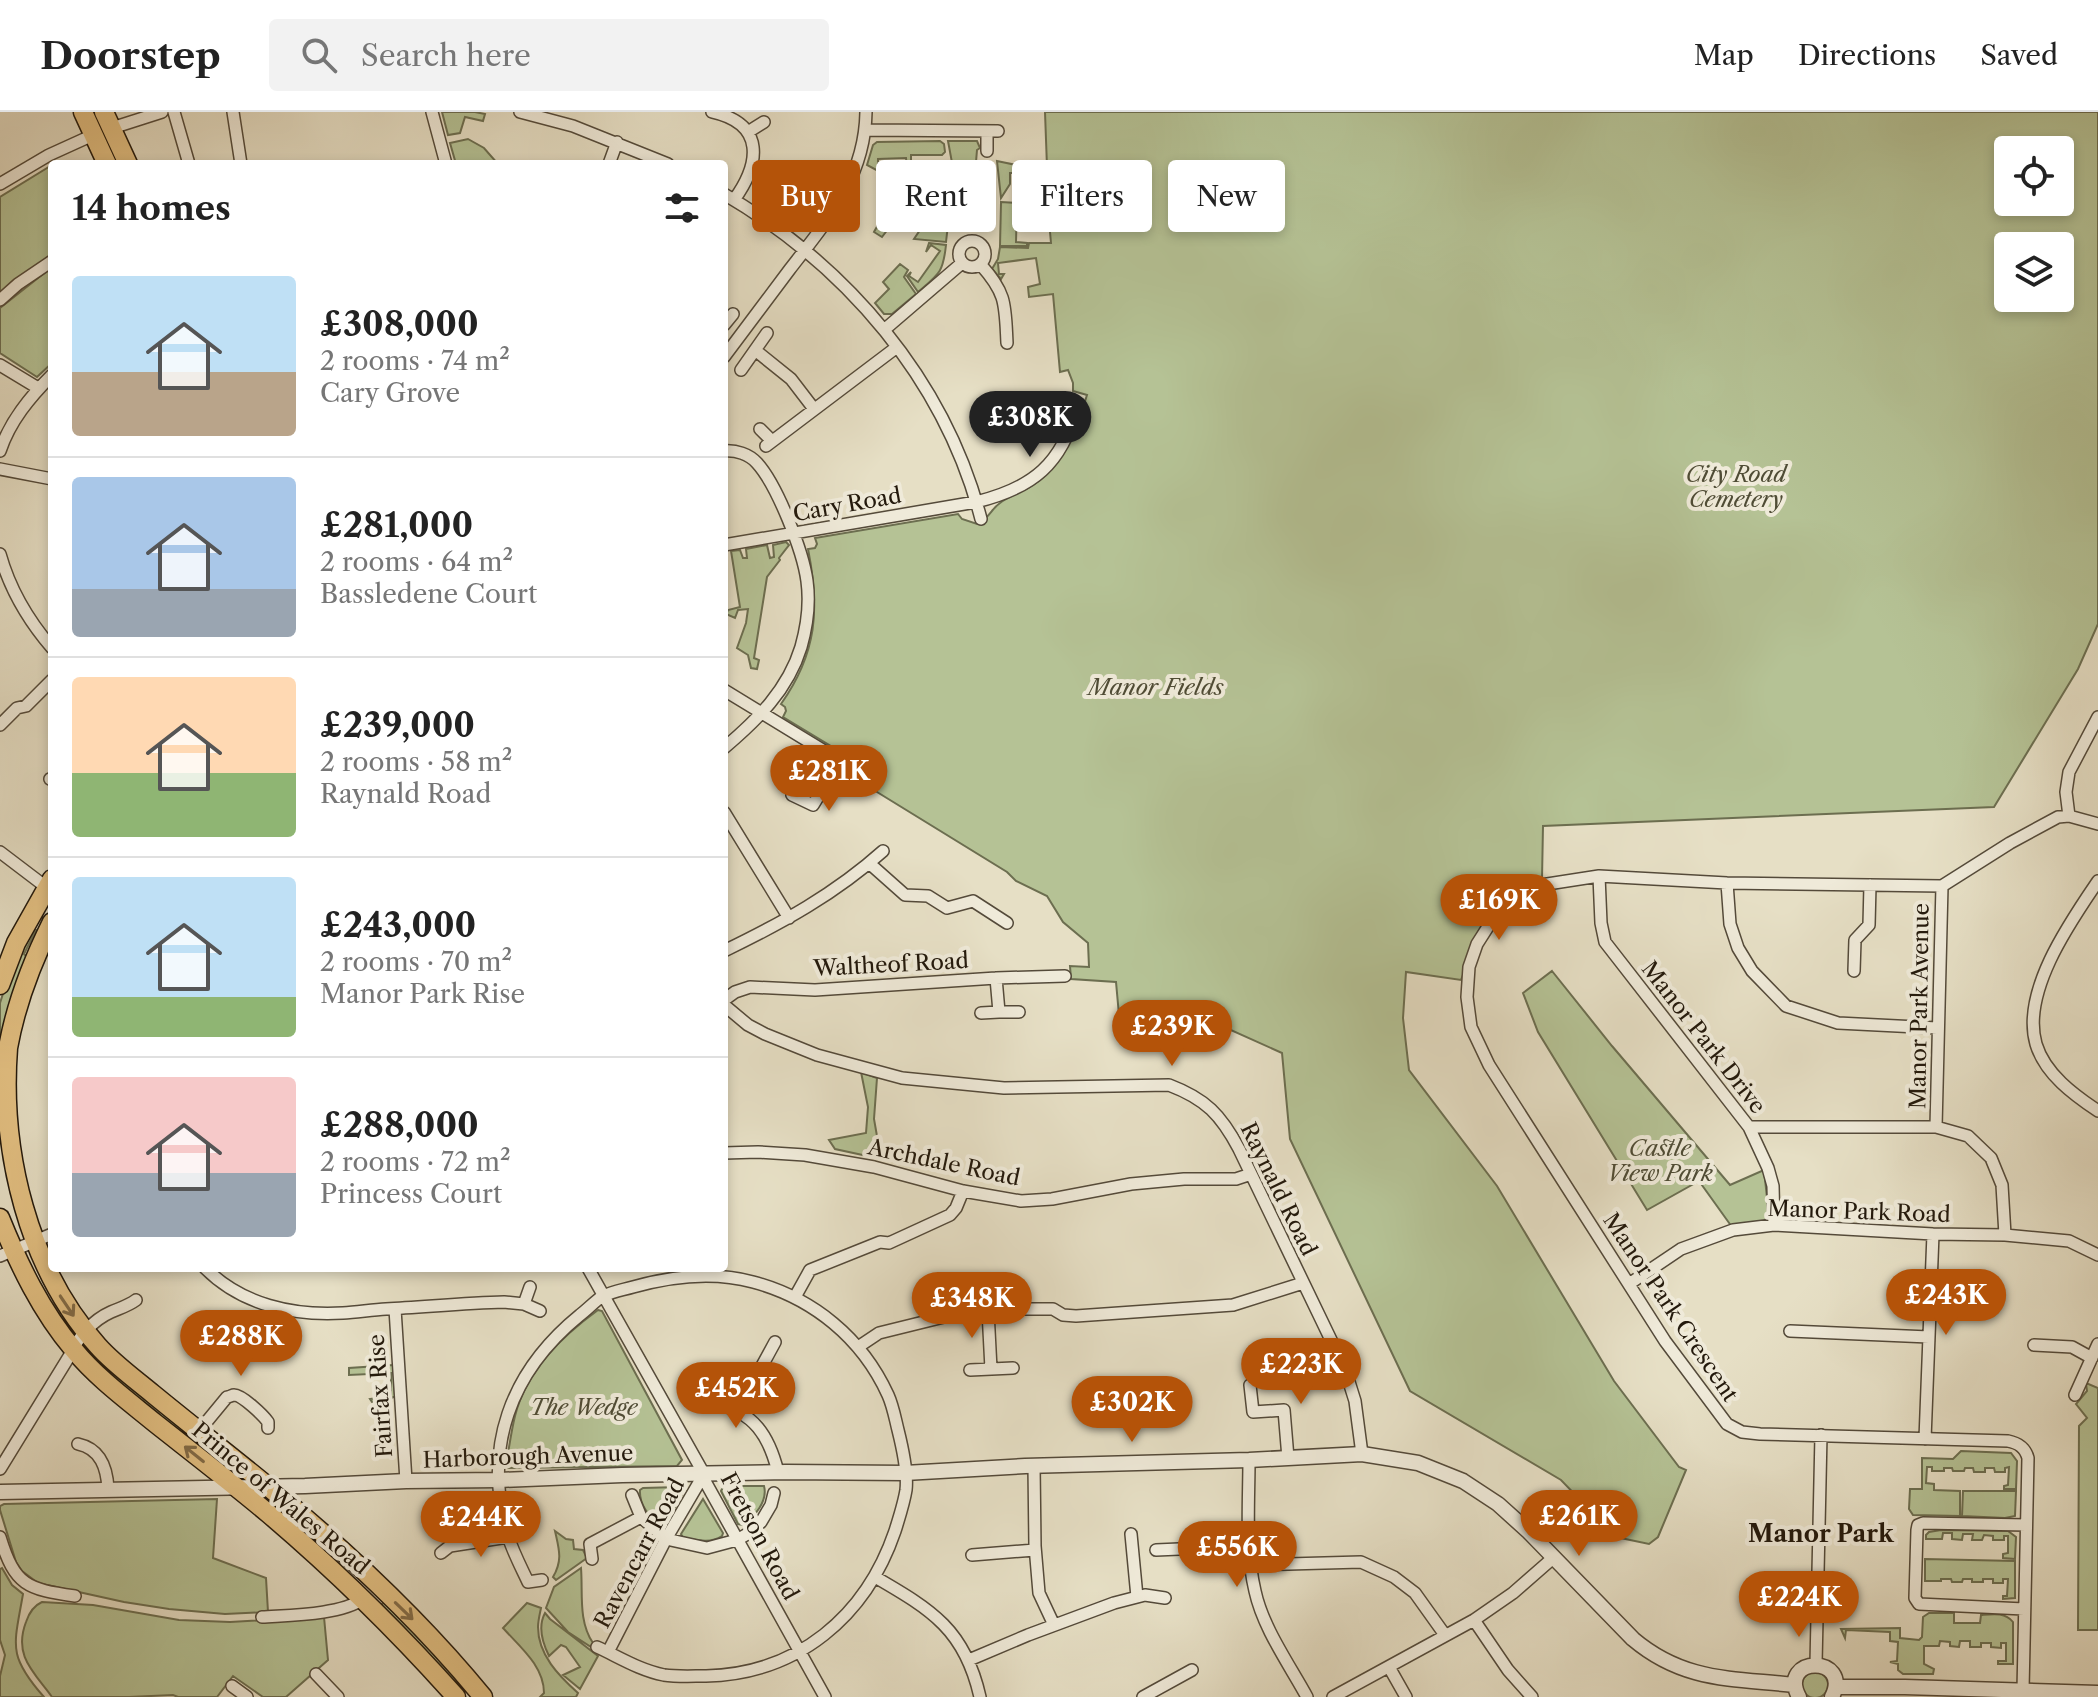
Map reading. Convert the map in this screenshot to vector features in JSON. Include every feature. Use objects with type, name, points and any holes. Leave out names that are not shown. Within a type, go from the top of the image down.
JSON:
[{"type":"highway","points":[[83,112],[105,160]]},
{"type":"highway","points":[[108,120],[126,160]]},
{"type":"highway","points":[[0,985],[16,943],[48,889]]},
{"type":"highway","name":"Prince of Wales Road","points":[[48,930],[32,964],[8,1049],[5,1121],[9,1160],[18,1199],[33,1242],[56,1289],[86,1332],[113,1361],[307,1519],[427,1633],[479,1695]]},
{"type":"highway","name":"Prince of Wales Road","points":[[0,1218],[6,1254],[73,1349],[123,1398],[309,1549],[407,1643],[456,1697]]},
{"type":"highway","points":[[363,1599],[377,1584]]},
{"type":"street","points":[[108,120],[162,112]]},
{"type":"street","points":[[174,112],[188,160]]},
{"type":"street","points":[[233,112],[240,160]]},
{"type":"street","points":[[432,112],[445,160]]},
{"type":"street","points":[[520,112],[573,126],[659,160]]},
{"type":"street","points":[[573,126],[576,112]]},
{"type":"street","points":[[712,112],[737,121],[752,141],[752,170],[729,197],[805,250],[841,281],[884,330],[929,393],[946,426],[959,452],[981,519]]},
{"type":"street","points":[[728,352],[842,198],[859,159],[866,112]]},
{"type":"street","points":[[748,132],[764,122]]},
{"type":"street","points":[[865,130],[992,131],[987,151]]},
{"type":"street","points":[[0,184],[49,155],[93,135]]},
{"type":"street","points":[[610,160],[617,142]]},
{"type":"street","points":[[966,242],[981,243],[985,258],[981,265],[971,268],[962,263],[960,248],[966,242]]},
{"type":"street","points":[[884,330],[962,263]]},
{"type":"street","points":[[0,300],[48,264]]},
{"type":"street","points":[[981,265],[1003,295],[1007,343]]},
{"type":"street","points":[[728,320],[733,314]]},
{"type":"street","points":[[741,370],[767,333]]},
{"type":"street","points":[[760,429],[769,443],[897,347]]},
{"type":"street","points":[[755,350],[791,379],[814,409]]},
{"type":"street","points":[[0,365],[38,388]]},
{"type":"street","points":[[0,451],[11,425],[48,379]]},
{"type":"street","name":"Cary Road","points":[[728,544],[976,502],[1005,494],[1041,473],[1054,460],[1068,435],[1077,407]]},
{"type":"street","points":[[1051,427],[1068,435]]},
{"type":"street","points":[[728,452],[746,454],[757,464],[772,487],[803,561],[808,604],[806,625],[793,667],[762,714],[728,744]]},
{"type":"street","points":[[0,469],[48,478]]},
{"type":"street","points":[[0,554],[6,588],[48,643]]},
{"type":"street","points":[[2,719],[17,708],[26,706],[48,684]]},
{"type":"street","points":[[728,693],[852,768]]},
{"type":"street","points":[[2069,816],[2066,792],[2069,772],[2098,717]]},
{"type":"street","points":[[792,795],[813,805],[840,761]]},
{"type":"street","points":[[1942,886],[2058,817],[2069,816],[2098,824]]},
{"type":"street","points":[[728,819],[789,918]]},
{"type":"street","points":[[728,949],[824,898],[883,851]]},
{"type":"street","points":[[0,852],[48,885]]},
{"type":"street","points":[[869,863],[905,895],[928,896],[947,908],[973,901],[1007,923]]},
{"type":"street","name":"Manor Park Crescent","points":[[1942,886],[1727,883],[1599,876],[1551,883],[1515,898],[1491,922],[1477,944],[1469,967],[1467,997],[1471,1027],[1489,1065],[1665,1341],[1727,1424],[1742,1432],[2008,1441],[2022,1446],[2028,1458],[2026,1525]]},
{"type":"street","name":"Manor Park Drive","points":[[1599,876],[1605,942],[1749,1127],[1773,1186],[1774,1225]]},
{"type":"street","points":[[2098,881],[2048,966],[2035,1001],[2033,1024],[2036,1043],[2049,1068],[2076,1096],[2098,1111]]},
{"type":"street","points":[[1727,883],[1730,924],[1738,948],[1752,971],[1786,1006],[1838,1023],[1937,1028]]},
{"type":"street","points":[[1854,971],[1855,940],[1869,925],[1870,885]]},
{"type":"street","name":"Manor Park Avenue","points":[[1936,1127],[1942,886]]},
{"type":"street","name":"Waltheof Road","points":[[728,999],[735,992],[750,987],[815,990],[1065,976]]},
{"type":"street","points":[[996,978],[999,1012]]},
{"type":"street","name":"Raynald Road","points":[[728,1007],[748,1025],[765,1034],[817,1055],[902,1078],[1004,1088],[1169,1085],[1195,1096],[1225,1125],[1345,1369],[1355,1401],[1362,1454]]},
{"type":"street","points":[[981,1013],[1019,1012]]},
{"type":"street","points":[[1749,1127],[1936,1127],[1968,1136],[1991,1158],[2002,1185],[2005,1235]]},
{"type":"street","name":"Archdale Road","points":[[728,1153],[758,1152],[827,1158],[1007,1199],[1037,1200],[1131,1184],[1184,1179],[1236,1179],[1251,1174]]},
{"type":"street","points":[[795,1297],[810,1270],[880,1242],[889,1243],[950,1215],[963,1191]]},
{"type":"street","name":"Manor Park Road","points":[[1629,1284],[1681,1249],[1733,1230],[1774,1225],[2005,1235],[2069,1241],[2098,1255]]},
{"type":"street","points":[[1925,1439],[1933,1234]]},
{"type":"street","points":[[6,1254],[48,1236]]},
{"type":"street","points":[[210,1272],[228,1287],[251,1299],[301,1313],[494,1302],[524,1304],[540,1311]]},
{"type":"street","name":"Fretson Road","points":[[590,1272],[825,1697]]},
{"type":"street","points":[[542,1580],[527,1586],[508,1537],[499,1480],[500,1453],[508,1416],[525,1374],[554,1339],[610,1293],[652,1282],[698,1276],[742,1279],[767,1286],[795,1297],[834,1323],[874,1368],[889,1397],[902,1444],[906,1483],[904,1501],[890,1544],[875,1577],[852,1609],[799,1652]]},
{"type":"street","points":[[858,1347],[879,1333],[952,1315],[1006,1309],[1053,1309],[1063,1315],[1076,1316],[1233,1305],[1303,1283]]},
{"type":"street","points":[[524,1304],[530,1287]]},
{"type":"street","points":[[0,1469],[75,1343],[89,1326],[106,1314],[136,1300]]},
{"type":"street","name":"Fairfax Rise","points":[[395,1309],[406,1481]]},
{"type":"street","points":[[988,1311],[991,1369]]},
{"type":"street","points":[[1790,1331],[1929,1337]]},
{"type":"street","points":[[738,1410],[775,1342]]},
{"type":"street","points":[[2075,1395],[2098,1344]]},
{"type":"street","points":[[2034,1345],[2072,1347],[2092,1358]]},
{"type":"street","points":[[970,1370],[1013,1368]]},
{"type":"street","points":[[1250,1385],[1253,1412],[1284,1410],[1288,1458]]},
{"type":"street","points":[[199,1431],[232,1395],[238,1396],[265,1417],[268,1428]]},
{"type":"street","points":[[716,1404],[738,1410],[748,1417],[772,1449],[778,1472]]},
{"type":"street","points":[[1816,1664],[1821,1435]]},
{"type":"street","points":[[78,1444],[87,1446],[101,1458],[107,1473],[108,1489]]},
{"type":"street","name":"Harborough Avenue","points":[[0,1492],[622,1475],[905,1473],[1362,1454],[1418,1463],[1463,1481],[1498,1504],[1633,1639],[1665,1662],[1684,1671],[1796,1691]]},
{"type":"street","points":[[1249,1460],[1249,1546],[1255,1593],[1307,1697]]},
{"type":"street","points":[[1034,1466],[1039,1593],[1054,1625]]},
{"type":"street","name":"Ravencarr Road","points":[[704,1474],[602,1649],[635,1666],[665,1675],[695,1676],[755,1671],[799,1652]]},
{"type":"street","points":[[632,1495],[641,1517],[666,1539],[707,1548],[737,1540],[749,1533],[761,1522],[774,1493]]},
{"type":"street","points":[[592,1559],[590,1544],[641,1517]]},
{"type":"street","points":[[2023,1690],[2026,1525],[1923,1523],[1917,1528],[1915,1598],[1919,1604],[2024,1609]]},
{"type":"street","points":[[1131,1534],[1137,1597]]},
{"type":"street","points":[[0,1537],[14,1573],[27,1584],[40,1591],[75,1596]]},
{"type":"street","points":[[441,1553],[450,1546],[508,1537]]},
{"type":"street","points":[[1156,1550],[1249,1546]]},
{"type":"street","points":[[972,1555],[1035,1550]]},
{"type":"street","points":[[1333,1697],[1474,1620],[1513,1593],[1553,1558]]},
{"type":"street","points":[[1250,1565],[1361,1562],[1394,1577],[1415,1593],[1445,1635]]},
{"type":"street","points":[[875,1577],[942,1621],[969,1660],[980,1697]]},
{"type":"street","points":[[969,1660],[1054,1625],[1137,1597],[1165,1598]]},
{"type":"street","points":[[262,1617],[326,1611],[354,1605],[363,1599]]},
{"type":"street","points":[[1474,1620],[1508,1670],[1532,1697]]},
{"type":"street","points":[[1796,1691],[1796,1678],[1802,1669],[1816,1664],[1823,1666],[1835,1678],[1834,1692],[2023,1690],[2098,1693]]},
{"type":"street","points":[[1389,1667],[1406,1697]]},
{"type":"street","points":[[1143,1697],[1192,1670]]},
{"type":"street","points":[[316,1674],[338,1697]]},
{"type":"street","points":[[232,1686],[247,1697]]},
{"type":"green space","points":[[442,112],[485,114],[483,121],[465,117],[460,133],[448,135]]},
{"type":"green space","points":[[1045,112],[2098,112],[2098,624],[2078,669],[1994,807],[1543,826],[1542,879],[1488,915],[1461,980],[1406,972],[1403,1018],[1409,1070],[1497,1186],[1614,1381],[1679,1467],[1686,1470],[1658,1537],[1649,1544],[1616,1537],[1561,1480],[1410,1391],[1290,1139],[1282,1053],[1222,1026],[1120,1026],[1116,982],[1071,979],[1070,966],[1089,967],[1088,943],[1063,922],[1047,896],[1016,881],[1007,872],[851,776],[859,763],[783,717],[786,711],[781,704],[809,648],[814,591],[808,549],[815,548],[815,538],[958,514],[962,519],[977,524],[1004,500],[1044,477],[1068,445],[1087,395],[1073,391],[1068,370],[1060,372],[1053,294],[1029,297],[1028,287],[1040,284],[1036,258],[998,263],[999,274],[1004,274],[1001,279],[992,269],[1000,247],[1028,248],[1029,243],[1051,243],[1050,232],[1152,232],[1152,160],[1047,160]]},
{"type":"green space","points":[[468,139],[484,148],[494,160],[455,160],[450,143]]},
{"type":"green space","points":[[940,141],[944,144],[945,152],[942,155],[911,155],[911,160],[878,159],[876,170],[867,165],[873,145],[877,142]]},
{"type":"green space","points":[[948,141],[977,141],[980,148],[976,160],[952,160]]},
{"type":"green space","points":[[997,161],[1012,164],[1010,184],[1001,198]]},
{"type":"green space","points":[[48,167],[48,257],[0,294],[0,197]]},
{"type":"green space","points":[[1001,202],[1012,203],[1012,232],[1016,232],[1016,242],[1027,243],[1027,246],[1000,246]]},
{"type":"green space","points":[[919,232],[947,232],[946,242],[914,239]]},
{"type":"green space","points":[[929,243],[946,245],[943,262],[935,277],[918,292],[907,276],[911,272],[909,276],[918,282],[940,251],[931,245],[926,252]]},
{"type":"green space","points":[[900,264],[908,270],[904,277],[916,294],[892,314],[884,314],[875,303],[889,289],[883,282]]},
{"type":"green space","points":[[48,270],[48,367],[37,377],[0,353],[0,308]]},
{"type":"green space","points":[[786,542],[789,545],[767,577],[754,658],[759,660],[757,669],[751,668],[748,655],[737,648],[748,609],[738,610],[735,618],[728,615],[728,610],[740,607],[731,551],[740,550],[743,558],[747,558],[746,549],[767,545],[770,558],[774,557],[773,545]]},
{"type":"green space","points":[[34,929],[24,954],[28,958],[0,1063],[0,1003],[13,963]]},
{"type":"green space","name":"Castle View Park","points":[[1552,971],[1730,1185],[1764,1170],[1769,1216],[1762,1223],[1732,1227],[1699,1181],[1647,1210],[1538,1032],[1523,993]]},
{"type":"green space","points":[[861,1072],[877,1078],[874,1119],[881,1159],[835,1149],[829,1140],[866,1133],[868,1107]]},
{"type":"green space","name":"The Wedge","points":[[598,1310],[602,1311],[682,1460],[677,1466],[508,1468],[514,1422],[527,1384],[558,1344]]},
{"type":"green space","points":[[92,1346],[232,1468],[230,1472],[84,1354]]},
{"type":"green space","points":[[393,1365],[395,1396],[389,1400],[372,1402],[370,1399],[391,1396],[391,1373],[349,1375],[349,1368]]},
{"type":"green space","points":[[2086,1383],[2098,1388],[2098,1630],[2078,1630],[2079,1426],[2087,1418],[2076,1404],[2087,1391]]},
{"type":"green space","points":[[1961,1451],[2011,1453],[2017,1461],[2016,1489],[2004,1489],[2008,1485],[2009,1467],[2005,1468],[2005,1472],[1985,1468],[1985,1472],[1974,1472],[1973,1468],[1932,1471],[1932,1467],[1927,1467],[1926,1483],[1934,1484],[1934,1490],[1960,1491],[1960,1516],[1913,1515],[1909,1509],[1910,1489],[1922,1489],[1922,1458],[1953,1459]]},
{"type":"green space","points":[[728,1486],[764,1486],[760,1508],[743,1525],[738,1524],[721,1491]]},
{"type":"green space","points":[[679,1487],[682,1494],[665,1525],[660,1526],[641,1501],[640,1490]]},
{"type":"green space","points":[[1963,1491],[2016,1491],[2015,1516],[1962,1516]]},
{"type":"green space","points":[[217,1499],[213,1558],[266,1578],[268,1612],[225,1614],[169,1609],[38,1583],[16,1562],[0,1510],[4,1504]]},
{"type":"green space","points":[[703,1499],[722,1536],[708,1541],[683,1538],[681,1534]]},
{"type":"green space","points":[[555,1531],[573,1540],[574,1549],[583,1550],[587,1558],[556,1580],[553,1577],[559,1554]]},
{"type":"green space","points":[[2008,1531],[2016,1537],[2015,1559],[2003,1558],[2003,1554],[2008,1553],[2008,1536],[2004,1536],[2004,1540],[1993,1540],[1993,1536],[1984,1535],[1982,1540],[1972,1540],[1973,1534],[1963,1534],[1962,1540],[1952,1539],[1952,1533],[1943,1533],[1942,1539],[1926,1539],[1929,1532]]},
{"type":"green space","points":[[1925,1559],[2015,1561],[2015,1598],[2003,1599],[2007,1596],[2008,1579],[2003,1579],[2003,1583],[1993,1583],[1993,1579],[1983,1579],[1983,1582],[1972,1582],[1972,1579],[1963,1579],[1962,1582],[1952,1582],[1951,1579],[1925,1581]]},
{"type":"green space","points":[[2,1568],[12,1585],[23,1594],[16,1638],[19,1660],[44,1697],[0,1697],[0,1676],[5,1655],[0,1640]]},
{"type":"green space","points":[[581,1568],[583,1616],[593,1643],[591,1647],[568,1632],[546,1608],[554,1587]]},
{"type":"green space","points":[[387,1599],[466,1684],[459,1692],[379,1607]]},
{"type":"green space","points":[[42,1602],[93,1605],[179,1620],[230,1622],[324,1617],[328,1660],[286,1697],[263,1697],[233,1676],[217,1697],[52,1697],[27,1663],[22,1645],[28,1616]]},
{"type":"green space","points":[[527,1603],[541,1608],[538,1627],[542,1647],[557,1672],[578,1693],[576,1697],[540,1697],[544,1693],[543,1683],[536,1666],[503,1628]]},
{"type":"green space","points":[[545,1613],[598,1656],[580,1689],[563,1675],[580,1667],[566,1647],[561,1645],[549,1656],[541,1629]]},
{"type":"green space","points":[[1929,1613],[1954,1613],[1954,1623],[1980,1623],[1981,1615],[2006,1617],[2013,1622],[2013,1664],[1998,1664],[1998,1661],[2006,1661],[2006,1643],[2001,1643],[2001,1648],[1991,1647],[1991,1643],[1970,1647],[1970,1641],[1960,1641],[1959,1647],[1940,1641],[1939,1646],[1924,1646],[1924,1664],[1934,1669],[1933,1674],[1903,1674],[1898,1670],[1898,1664],[1890,1662],[1897,1661],[1898,1642],[1890,1641],[1890,1632],[1846,1630],[1845,1638],[1841,1629],[1900,1628],[1900,1638],[1919,1640],[1922,1637],[1923,1617]]},
{"type":"green space","points":[[1815,1672],[1824,1676],[1828,1685],[1824,1694],[1815,1698],[1806,1694],[1802,1685],[1806,1676]]},
{"type":"district","name":"Manor Park","points":[[1821,1534]]},
{"type":"park label","name":"City Road Cemetery","points":[[1736,486]]},
{"type":"park label","name":"Manor Fields","points":[[1156,687]]}]
